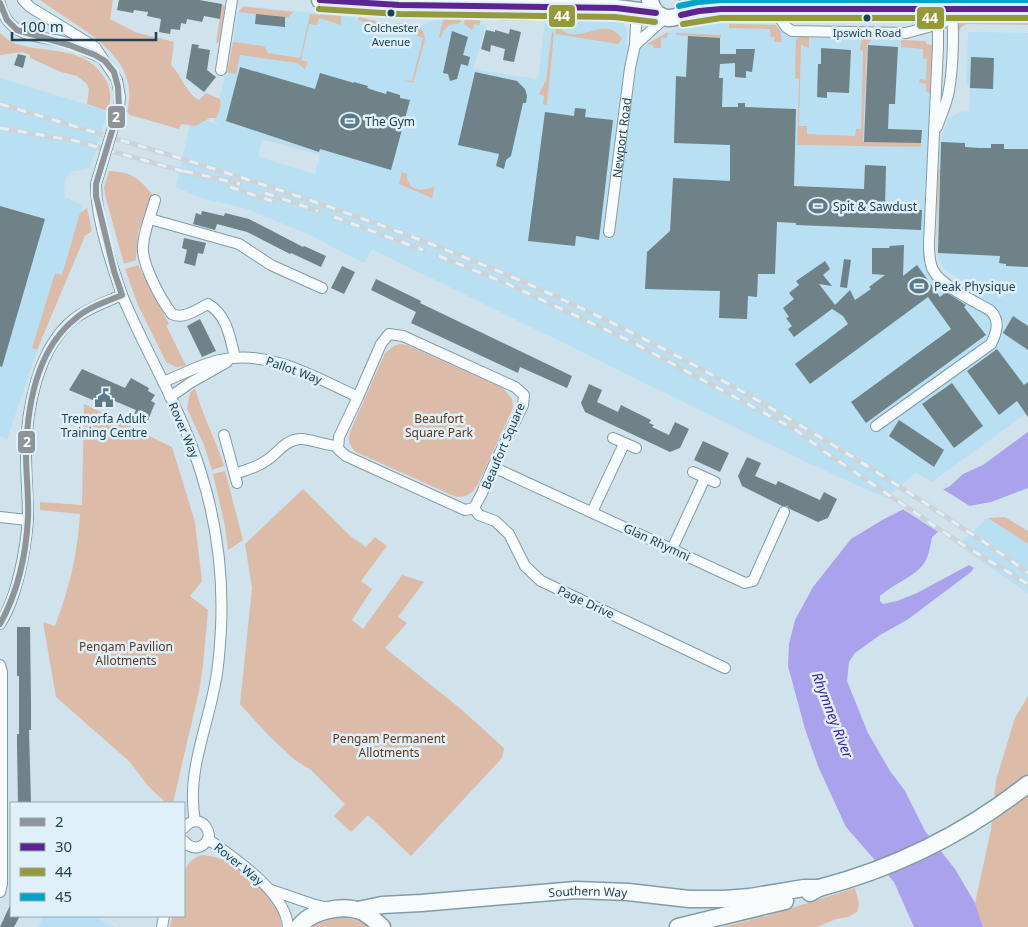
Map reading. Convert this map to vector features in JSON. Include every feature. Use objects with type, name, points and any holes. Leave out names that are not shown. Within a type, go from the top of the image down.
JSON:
[{"type":"main road","points":[[320,0],[399,5],[699,11],[943,4],[1028,9]]},
{"type":"main road","points":[[658,10],[687,8],[689,0]]},
{"type":"main road","name":"Southern Way","points":[[678,927],[805,896],[818,888],[870,873],[926,848],[976,821],[1028,784]]},
{"type":"main road","name":"Southern Way","points":[[334,909],[358,910],[382,905],[576,890],[628,892],[689,899],[724,899],[750,897],[804,888],[818,888]]},
{"type":"main road","points":[[299,927],[310,917],[334,909]]},
{"type":"main road","points":[[358,910],[368,914],[382,927]]},
{"type":"street","name":"Rover Way","points":[[23,0],[30,7],[94,47],[117,80],[120,97],[118,108],[96,184],[100,216],[122,295],[189,438],[202,474],[211,506],[222,580],[221,626],[216,684],[193,782],[192,806],[195,821],[205,825],[208,839],[271,890]]},
{"type":"street","points":[[221,70],[232,0]]},
{"type":"street","name":"Rover Way","points":[[0,3],[7,22],[22,32],[66,42],[100,57]]},
{"type":"street","points":[[774,9],[786,27],[792,31],[906,33],[943,23],[943,4]]},
{"type":"street","points":[[876,426],[991,344],[998,325],[991,311],[940,280],[934,272],[930,261],[929,246],[938,25],[943,4]]},
{"type":"street","points":[[933,140],[949,92],[953,35],[943,4]]},
{"type":"street","points":[[635,45],[658,10]]},
{"type":"street","name":"Newport Road","points":[[609,232],[630,68],[635,45],[636,24],[658,10]]},
{"type":"street","points":[[155,200],[142,245],[144,262],[168,310],[172,314],[180,316],[208,304],[216,308],[228,330],[234,358]]},
{"type":"street","points":[[150,219],[239,244],[271,265],[322,288]]},
{"type":"street","points":[[0,624],[6,612],[24,555],[28,520],[27,433],[37,382],[48,349],[56,337],[75,318],[122,295]]},
{"type":"street","name":"Beaufort Square","points":[[338,446],[339,437],[355,395],[381,344],[389,334],[403,336],[515,387],[524,395],[523,405],[474,508]]},
{"type":"street","name":"Pallot Way","points":[[170,397],[190,383],[234,358]]},
{"type":"street","name":"Pallot Way","points":[[163,382],[218,360],[262,358],[299,370],[355,395]]},
{"type":"street","points":[[224,435],[236,478],[271,458],[287,442],[300,439],[325,446],[338,446],[338,449],[346,456],[465,510],[474,508]]},
{"type":"street","points":[[613,438],[636,448]]},
{"type":"street","points":[[592,512],[624,444]]},
{"type":"street","name":"Glan Rhymni","points":[[493,467],[746,583],[753,581],[784,512]]},
{"type":"street","points":[[672,549],[710,480],[693,472]]},
{"type":"street","name":"Page Drive","points":[[474,508],[478,514],[495,521],[509,534],[525,566],[541,581],[725,668]]},
{"type":"street","points":[[0,517],[28,520]]},
{"type":"street","points":[[0,665],[2,672],[2,884],[0,892]]},
{"type":"street","points":[[185,827],[188,823],[195,821]]},
{"type":"street","points":[[185,847],[200,847],[208,839]]},
{"type":"street","points":[[271,890],[312,904],[334,909]]},
{"type":"street","points":[[271,890],[285,915],[288,927]]},
{"type":"shaded area","points":[[244,6],[353,17],[382,24],[406,24],[419,27],[447,18],[481,19],[479,24],[486,26],[473,69],[538,79],[545,24],[552,27],[554,20],[618,20],[627,29],[626,44],[645,48],[647,44],[668,32],[696,23],[773,24],[800,37],[925,41],[927,44],[932,45],[925,239],[943,274],[983,295],[944,269],[937,256],[939,146],[941,146],[941,140],[948,119],[960,112],[969,111],[970,88],[966,83],[968,32],[1028,33],[1028,412],[932,482],[916,472],[886,498],[808,463],[372,249],[364,263],[306,233],[244,208],[201,198],[176,187],[192,116],[220,125],[214,121],[225,76],[228,73],[238,12]],"holes":[[[262,139],[320,155],[315,174],[258,157]]]},
{"type":"shaded area","points":[[0,78],[108,111],[90,168],[70,172],[66,178],[64,186],[65,197],[82,205],[81,211],[62,275],[55,274],[32,348],[37,350],[7,439],[0,436]]},
{"type":"shaded area","points":[[988,518],[1028,544],[1028,593],[958,545]]},
{"type":"shaded area","points":[[43,917],[94,917],[115,927],[39,927]]},
{"type":"green space","points":[[40,0],[113,0],[110,19],[135,32],[174,42],[171,65],[194,97],[199,100],[206,93],[220,99],[220,108],[216,118],[210,118],[195,126],[181,124],[179,129],[130,115],[127,112],[129,92],[125,74],[116,58],[88,32]]},
{"type":"green space","points":[[222,4],[225,6],[219,42],[216,43]]},
{"type":"green space","points":[[244,6],[293,12],[288,18],[238,12]]},
{"type":"green space","points":[[310,14],[341,16],[341,25],[319,18],[317,25],[309,24],[301,60],[308,62],[305,69],[297,63],[240,55],[236,74],[227,73],[233,42],[264,46],[268,53],[300,58]]},
{"type":"green space","points":[[359,17],[391,25],[390,28],[358,20]]},
{"type":"green space","points":[[1015,17],[1028,17],[1028,25],[967,24],[961,27],[959,32],[959,23],[963,19],[1012,20]]},
{"type":"green space","points":[[447,18],[461,19],[460,23],[449,25],[443,31],[441,37],[439,37],[443,20]]},
{"type":"green space","points":[[465,18],[481,19],[479,25],[474,24],[472,30],[464,24]]},
{"type":"green space","points":[[539,18],[533,21],[500,21],[500,19]]},
{"type":"green space","points":[[396,23],[415,25],[422,29],[424,33],[425,39],[413,83],[405,80],[412,81],[423,38],[417,36],[418,29],[402,26],[401,28],[395,26]]},
{"type":"green space","points":[[729,24],[776,25],[780,31],[782,42],[774,42],[770,29],[729,28]]},
{"type":"green space","points":[[558,26],[566,32],[574,34],[608,29],[615,32],[622,39],[618,44],[556,34],[555,27]]},
{"type":"green space","points":[[552,31],[554,34],[547,105],[543,104],[544,96],[539,94],[546,80]]},
{"type":"green space","points":[[668,32],[667,38],[661,38],[661,48],[654,48],[653,45],[647,44]]},
{"type":"green space","points":[[0,33],[16,44],[62,52],[84,59],[94,65],[105,78],[109,87],[110,101],[108,111],[87,104],[89,89],[87,84],[77,76],[61,72],[30,58],[30,55],[23,52],[0,55]]},
{"type":"green space","points":[[676,33],[721,35],[721,38],[676,35]]},
{"type":"green space","points":[[809,37],[809,48],[801,45],[799,126],[807,126],[807,134],[855,136],[856,129],[861,129],[863,51],[860,50],[862,38],[873,38],[867,45],[863,141],[921,143],[921,147],[797,145],[799,79],[795,78],[796,39]]},
{"type":"green space","points":[[901,40],[925,41],[927,44],[932,45],[930,93],[926,92],[926,84],[919,83],[920,79],[926,80],[927,59],[923,58],[923,49],[901,47]]},
{"type":"green space","points":[[938,169],[940,169],[936,254]]},
{"type":"green space","points":[[109,171],[134,176],[152,194],[138,232],[136,260],[124,264],[105,195],[104,187]]},
{"type":"green space","points":[[402,172],[407,174],[410,184],[417,189],[421,190],[435,186],[432,198],[399,184]]},
{"type":"green space","points":[[87,208],[92,231],[85,236],[37,350],[32,348],[55,273],[62,275],[80,213]]},
{"type":"green space","points":[[138,265],[169,324],[166,325],[186,366],[176,367],[166,362],[138,305],[125,269]]},
{"type":"green space","name":"Beaufort Square Park","points":[[400,344],[407,345],[503,388],[512,399],[513,408],[477,486],[466,496],[456,497],[356,452],[351,446],[349,441],[350,432],[385,353]]},
{"type":"green space","points":[[195,388],[224,466],[212,470],[204,445],[187,408],[190,393]]},
{"type":"green space","name":"Pengam Pavilion Allotments","points":[[84,404],[172,447],[195,522],[202,581],[190,596],[208,610],[199,691],[173,802],[165,802],[149,787],[130,762],[56,697],[43,622],[55,626],[69,584],[75,558],[80,514],[40,510],[40,502],[82,505]]},
{"type":"green space","points":[[225,471],[243,540],[228,550],[225,526],[213,474]]},
{"type":"green space","name":"Pengam Permanent Allotments","points":[[303,489],[350,536],[366,547],[375,537],[387,546],[361,581],[372,589],[352,620],[363,629],[402,575],[424,582],[398,617],[407,623],[385,648],[462,710],[504,748],[502,758],[411,856],[368,815],[351,832],[334,816],[345,804],[311,770],[295,760],[269,736],[240,704],[252,588],[245,544]]},
{"type":"green space","points":[[1005,517],[1028,531],[1028,544],[988,518]]},
{"type":"green space","points":[[1028,696],[1028,927],[983,927],[975,903],[991,830],[996,780],[1015,718]]},
{"type":"green space","points":[[203,855],[216,857],[241,871],[268,896],[277,908],[281,927],[170,927],[172,917],[185,917],[185,871],[194,858]]},
{"type":"green space","points":[[855,888],[859,904],[857,912],[848,917],[836,919],[817,927],[723,927],[766,916]]},
{"type":"green space","points":[[332,917],[351,919],[369,927],[311,927]]},
{"type":"water","name":"Rhymney River","points":[[1028,432],[1028,488],[991,502],[969,506],[932,537],[928,556],[922,566],[880,596],[880,601],[883,604],[897,601],[917,593],[969,565],[974,568],[971,572],[907,620],[880,635],[855,653],[849,662],[847,681],[868,733],[890,771],[905,791],[925,831],[955,869],[975,903],[983,927],[914,927],[894,882],[846,827],[818,766],[805,729],[788,666],[789,644],[795,620],[813,587],[851,539],[884,519],[950,486],[963,474],[983,465]]},
{"type":"pier","points":[[941,488],[973,508],[940,533],[901,508]]},
{"type":"building","points":[[119,0],[199,0],[222,4],[220,19],[204,16],[202,22],[187,19],[186,24],[181,23],[180,30],[171,29],[170,34],[159,32],[161,19],[147,16],[148,12],[134,10],[133,13],[117,10]]},
{"type":"building","points":[[256,14],[285,17],[285,27],[255,24]]},
{"type":"building","points":[[510,29],[521,32],[514,62],[503,60],[505,49],[491,45],[490,52],[481,49],[486,30],[495,32],[495,30],[509,34]]},
{"type":"building","points":[[452,31],[468,37],[463,55],[470,57],[468,66],[461,64],[457,79],[450,81],[448,74],[443,73]]},
{"type":"building","points":[[688,36],[720,38],[720,54],[736,54],[736,49],[755,49],[752,72],[746,71],[746,78],[735,77],[735,63],[720,64],[719,78],[723,78],[722,107],[738,107],[738,103],[745,103],[745,107],[796,109],[794,186],[864,189],[865,165],[886,166],[885,208],[922,210],[921,230],[796,225],[796,223],[777,222],[775,274],[758,274],[757,297],[748,296],[747,319],[719,318],[720,291],[645,289],[647,252],[670,231],[673,178],[730,181],[730,145],[674,143],[676,76],[686,77]]},
{"type":"building","points":[[192,44],[199,45],[198,48],[210,50],[207,70],[216,77],[204,92],[186,78]]},
{"type":"building","points":[[868,45],[898,47],[895,104],[889,104],[888,129],[922,130],[921,143],[864,142]]},
{"type":"building","points":[[821,48],[851,50],[849,93],[827,92],[827,98],[817,97],[818,64],[821,64]]},
{"type":"building","points":[[18,54],[26,56],[23,68],[14,65]]},
{"type":"building","points":[[971,57],[994,58],[993,89],[970,88]]},
{"type":"building","points":[[240,67],[315,89],[320,73],[368,86],[367,88],[386,94],[387,91],[400,95],[400,98],[410,100],[391,170],[320,149],[319,152],[226,121]]},
{"type":"building","points":[[475,72],[517,81],[525,89],[526,103],[523,103],[511,156],[506,160],[504,169],[496,166],[499,154],[458,145]]},
{"type":"building","points":[[575,108],[586,109],[585,117],[613,120],[599,240],[576,236],[575,246],[528,241],[545,112],[574,116]]},
{"type":"building","points":[[941,142],[965,143],[965,147],[979,148],[991,148],[991,144],[1004,144],[1004,149],[1028,149],[1028,267],[1006,266],[1006,264],[999,263],[1000,256],[938,253]]},
{"type":"building","points":[[0,206],[45,219],[2,367],[0,366]]},
{"type":"building","points":[[202,211],[224,216],[225,213],[249,219],[303,247],[326,256],[321,267],[290,254],[247,232],[217,224],[215,230],[193,224],[196,213],[201,215]]},
{"type":"building","points":[[184,238],[206,243],[203,254],[198,253],[195,266],[184,263],[187,250],[182,248]]},
{"type":"building","points":[[904,245],[903,276],[917,265],[940,297],[946,292],[966,305],[964,307],[986,335],[866,423],[851,402],[951,329],[928,297],[810,384],[795,364],[848,324],[843,316],[832,309],[794,337],[788,329],[792,326],[786,318],[789,317],[783,308],[794,299],[789,293],[799,285],[796,281],[825,261],[830,269],[823,275],[832,286],[819,284],[835,305],[850,290],[855,300],[871,289],[869,287],[885,275],[872,274],[872,248],[889,248],[890,246]]},
{"type":"building","points":[[844,259],[851,260],[847,288],[840,287]]},
{"type":"building","points":[[342,266],[355,272],[344,294],[331,288]]},
{"type":"building","points":[[376,279],[421,301],[420,303],[572,376],[567,388],[520,367],[518,373],[411,323],[416,312],[371,290]]},
{"type":"building","points":[[1013,316],[1028,326],[1028,350],[1003,333]]},
{"type":"building","points":[[200,319],[216,351],[202,357],[187,326]]},
{"type":"building","points":[[997,349],[1024,385],[1028,382],[1028,417],[1017,401],[999,415],[967,371]]},
{"type":"building","name":"Tremorfa Adult Training Centre","points":[[82,369],[125,388],[131,378],[149,388],[148,391],[155,395],[151,401],[155,403],[146,425],[132,419],[136,410],[110,399],[107,406],[69,390]]},
{"type":"building","points":[[952,383],[983,426],[954,448],[922,404]]},
{"type":"building","points":[[589,384],[602,390],[597,402],[618,412],[621,405],[651,420],[649,423],[654,425],[652,427],[669,435],[675,422],[689,429],[680,448],[670,452],[585,412],[581,403]]},
{"type":"building","points":[[899,420],[944,450],[934,467],[889,436]]},
{"type":"building","points":[[703,441],[729,453],[720,472],[694,460]]},
{"type":"building","points":[[747,457],[761,463],[755,476],[776,485],[778,481],[820,500],[824,492],[837,499],[828,518],[818,522],[742,486],[738,476]]},
{"type":"building","points":[[17,627],[30,627],[31,730],[29,730],[31,802],[18,802],[17,734],[19,734],[19,676],[17,676]]},
{"type":"building","points":[[10,905],[10,917],[19,917],[14,927],[0,927]]},
{"type":"railway","points":[[0,104],[141,146],[351,214],[488,267],[555,296],[656,345],[802,426],[896,485],[1028,573]]},
{"type":"railway","points":[[0,128],[76,141],[189,173]]},
{"type":"railway","points":[[184,171],[240,184]]},
{"type":"railway","points":[[230,187],[272,201]]},
{"type":"railway","points":[[265,193],[318,211]]},
{"type":"railway","points":[[334,217],[423,250]]},
{"type":"railway","points":[[439,256],[508,284],[632,342],[796,430],[825,452],[960,543],[1028,584]]},
{"type":"transit line","name":"30","points":[[320,0],[399,5],[616,8],[656,13]]},
{"type":"transit line","name":"45","points":[[679,6],[721,0],[1028,0]]},
{"type":"transit line","name":"2","points":[[0,3],[7,20],[17,30],[69,45],[95,55],[105,61],[114,72],[118,87],[119,108],[96,184],[96,196],[114,271],[122,295],[91,308],[75,319],[51,347],[36,380],[27,436],[27,532],[16,586],[0,624]]},
{"type":"transit line","name":"44","points":[[319,9],[399,14],[615,17],[655,22]]},
{"type":"transit line","name":"30","points":[[681,15],[721,9],[1028,9]]},
{"type":"transit line","name":"44","points":[[683,24],[721,18],[1028,18]]},
{"type":"place","name":"Colchester Avenue","points":[[391,13]]},
{"type":"place","name":"Ipswich Road","points":[[867,18]]},
{"type":"place","name":"The Gym","points":[[350,121]]},
{"type":"place","name":"Spit & Sawdust","points":[[818,206]]},
{"type":"place","name":"Peak Physique","points":[[919,286]]},
{"type":"place","name":"Tremorfa Adult Training Centre","points":[[104,398]]}]
